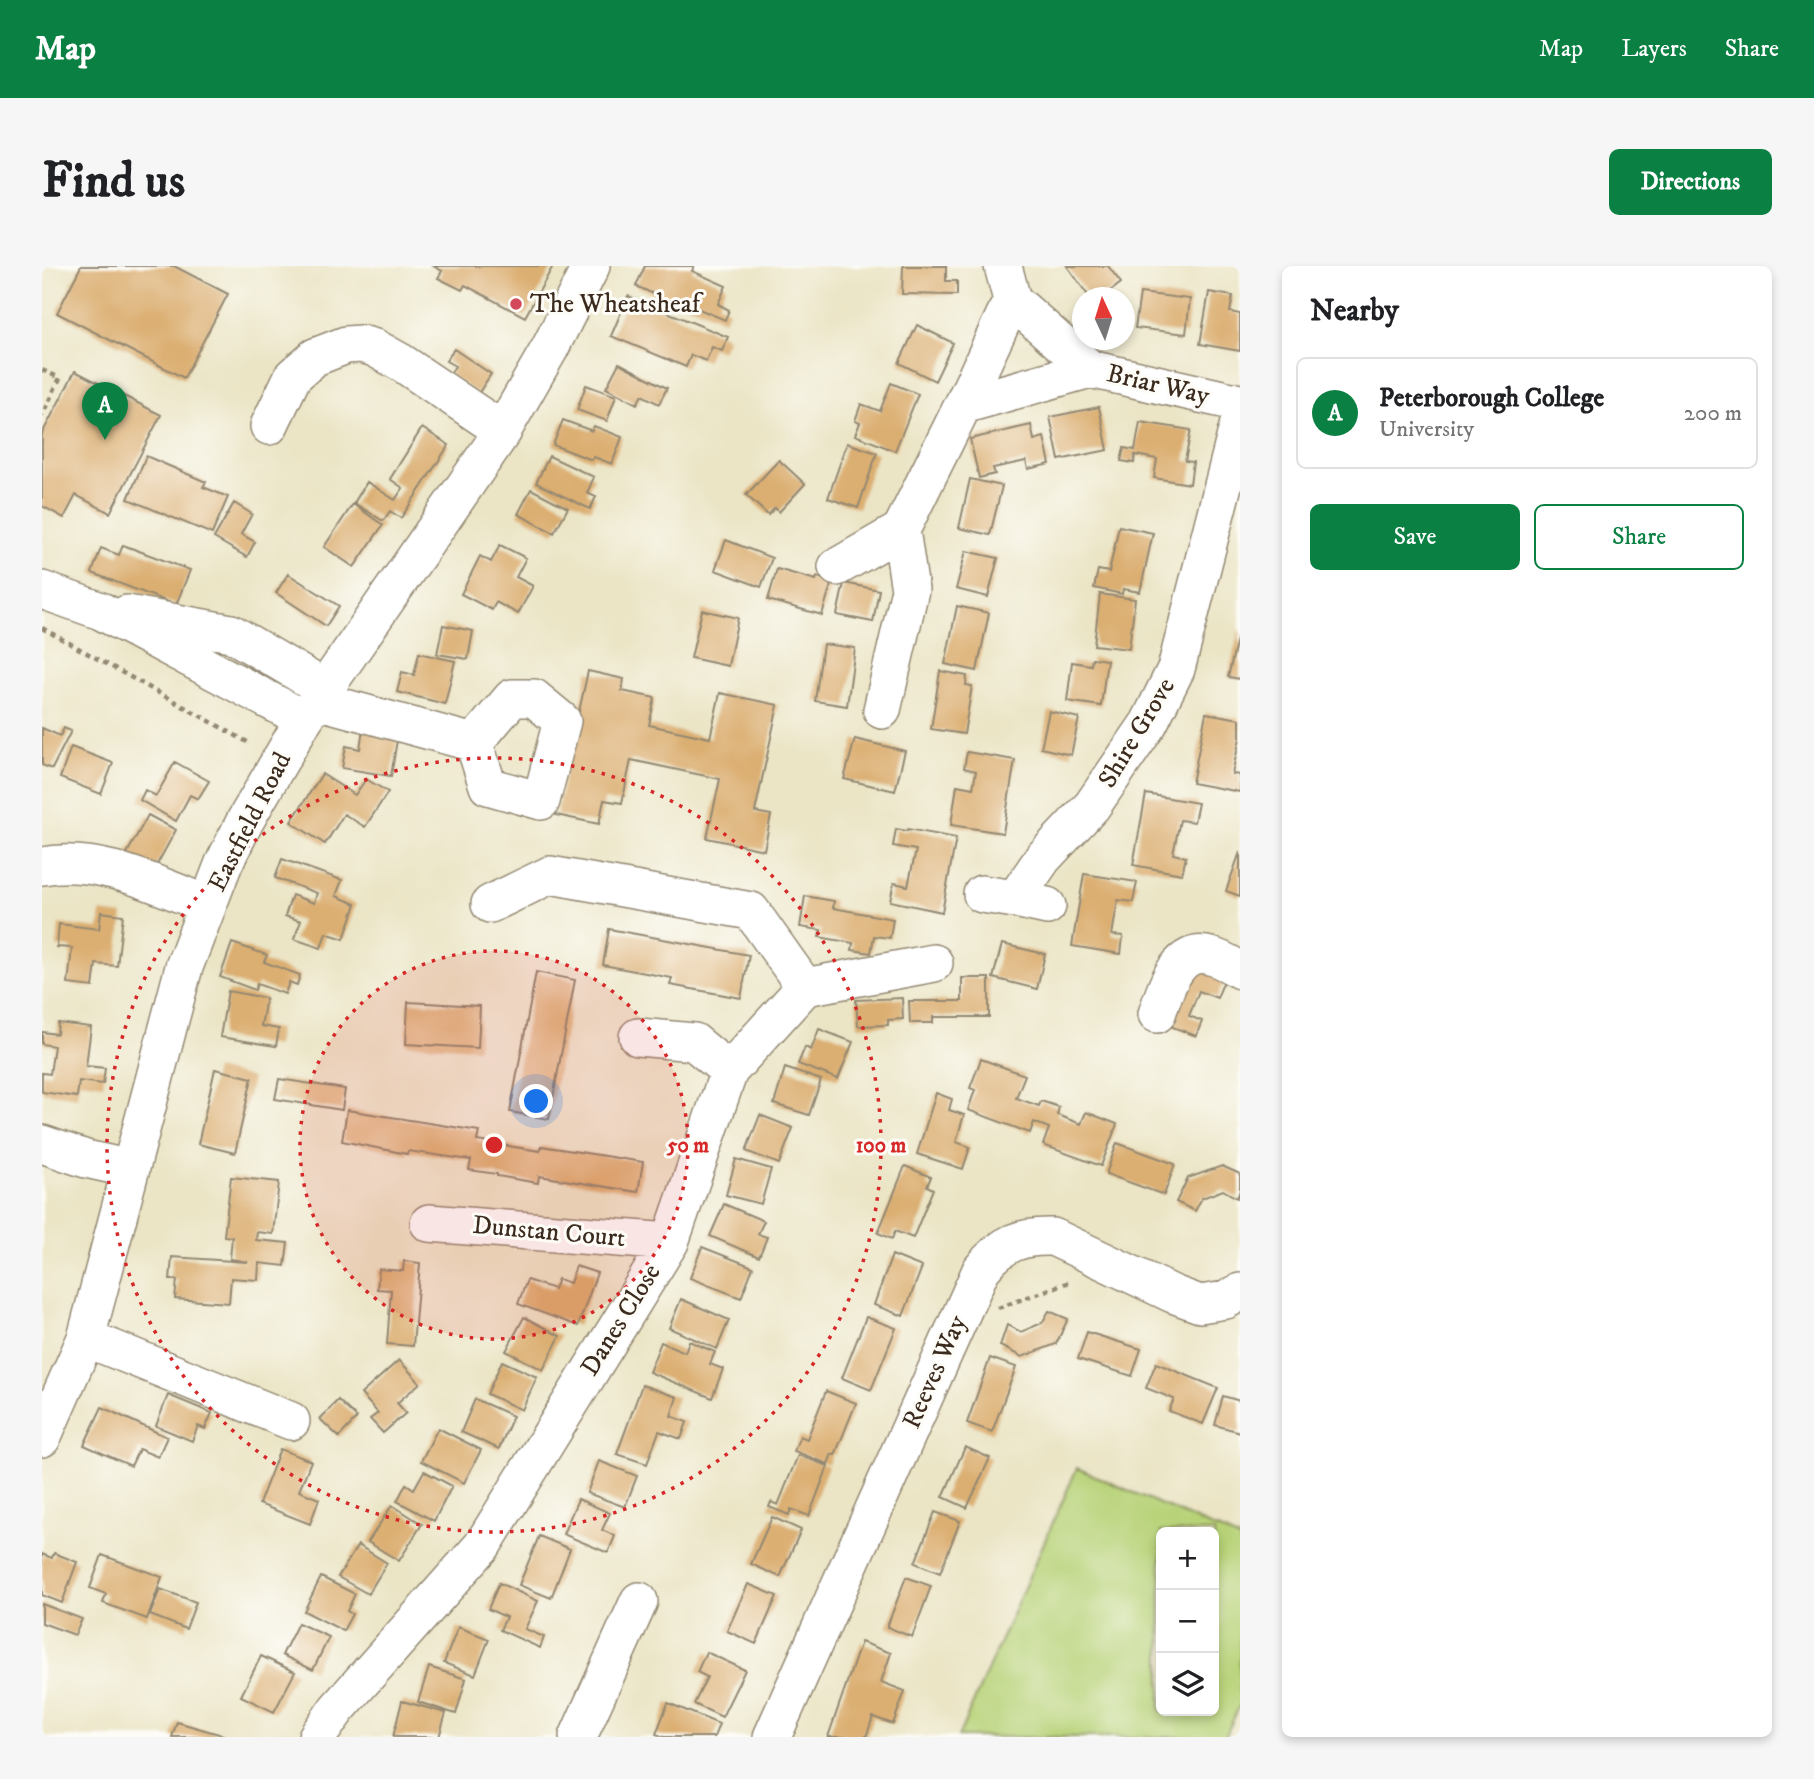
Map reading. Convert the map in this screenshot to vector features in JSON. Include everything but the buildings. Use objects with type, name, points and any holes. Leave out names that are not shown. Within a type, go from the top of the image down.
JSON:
[{"type":"street","name":"Eastfield Road","points":[[42,1438],[86,1338],[184,967],[224,863],[245,821],[315,702],[503,431],[550,348],[591,266]]},
{"type":"street","points":[[837,567],[901,530],[963,405],[1007,283]]},
{"type":"street","name":"Briar Way","points":[[1007,283],[1090,369],[1240,403]]},
{"type":"street","points":[[269,426],[293,376],[315,357],[346,345],[360,344],[375,348],[402,363],[503,431]]},
{"type":"street","points":[[963,405],[1090,369]]},
{"type":"street","name":"Shire Grove","points":[[1014,899],[1043,858],[1092,806],[1149,723],[1176,669],[1240,419]]},
{"type":"street","points":[[883,710],[910,590],[901,530]]},
{"type":"street","points":[[42,590],[101,611],[149,616],[231,633],[315,702],[474,743]]},
{"type":"street","points":[[42,866],[91,865],[141,879],[208,905]]},
{"type":"street","points":[[490,904],[550,875],[751,911],[805,987],[934,963]]},
{"type":"street","points":[[1157,1014],[1165,988],[1179,964],[1194,954],[1210,956],[1240,970]]},
{"type":"street","name":"Danes Close","points":[[317,1737],[337,1709],[482,1546],[670,1242],[729,1071],[805,987]]},
{"type":"street","points":[[638,1037],[694,1042],[729,1071]]},
{"type":"street","points":[[42,1144],[86,1159],[131,1169]]},
{"type":"street","name":"Dunstan Court","points":[[429,1223],[670,1242]]},
{"type":"street","name":"Reeves Way","points":[[772,1737],[981,1270],[993,1255],[1011,1243],[1032,1236],[1054,1237],[1173,1294],[1200,1304],[1226,1300],[1240,1292]]},
{"type":"street","points":[[86,1338],[291,1421]]},
{"type":"street","points":[[578,1737],[639,1601]]},
{"type":"path","points":[[42,370],[60,378],[42,415]]},
{"type":"path","points":[[42,628],[251,744]]},
{"type":"path","points":[[965,1306],[982,1313],[1086,1276],[1094,1256]]},
{"type":"green space","points":[[1077,1468],[1212,1527],[1156,1527],[1156,1716],[1219,1716],[1219,1530],[1240,1539],[1240,1705],[1225,1737],[958,1737]]},
{"type":"place","name":"The Wheatsheaf","points":[[516,304]]},
{"type":"place","name":"Peterborough College","points":[[105,440]]}]
